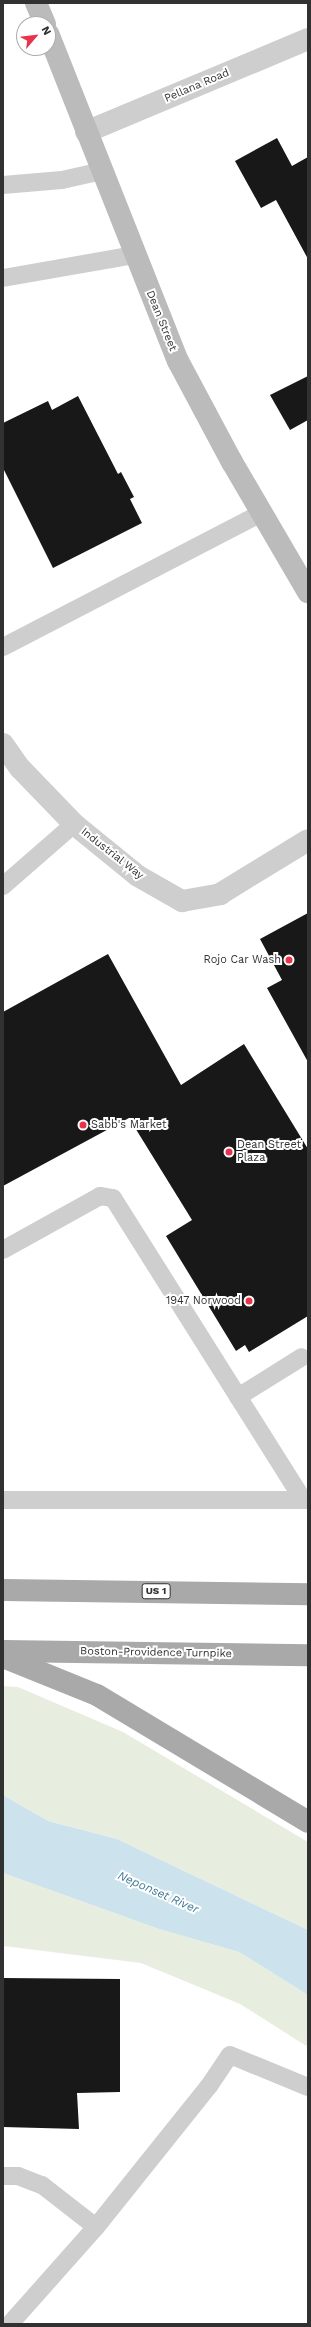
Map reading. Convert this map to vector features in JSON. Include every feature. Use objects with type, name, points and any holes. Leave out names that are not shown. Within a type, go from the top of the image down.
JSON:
[{"type":"main road","points":[[36,3],[41,16]]},
{"type":"main road","name":"Dean Street","points":[[56,54],[178,361],[261,513],[308,592]]},
{"type":"main road","name":"US 1","points":[[3,1590],[308,1594]]},
{"type":"main road","name":"Boston-Providence Turnpike","points":[[3,1651],[308,1655]]},
{"type":"main road","points":[[3,1657],[97,1695],[308,1822]]},
{"type":"street","name":"Pellana Road","points":[[86,132],[308,39]]},
{"type":"street","name":"Industrial Way","points":[[3,744],[20,768],[74,824],[138,876],[182,902],[220,894],[308,840]]},
{"type":"lane","points":[[3,185],[62,180],[102,171]]},
{"type":"lane","points":[[3,278],[135,255]]},
{"type":"lane","points":[[3,647],[261,513]]},
{"type":"lane","points":[[3,886],[74,824]]},
{"type":"lane","points":[[3,1250],[100,1196],[113,1198],[238,1397],[305,1500]]},
{"type":"lane","points":[[238,1397],[302,1357]]},
{"type":"lane","points":[[3,1500],[305,1500]]},
{"type":"lane","points":[[9,2318],[96,2227],[209,2086],[230,2055],[308,2087]]},
{"type":"lane","points":[[3,2176],[18,2176],[42,2185],[96,2227]]},
{"type":"green space","points":[[3,1686],[18,1687],[123,1732],[308,1842],[308,1930],[117,1839],[48,1821],[3,1795]]},
{"type":"green space","points":[[3,1873],[159,1929],[239,1952],[308,1995],[308,2047],[240,2004],[141,1963],[3,1946]]},
{"type":"water","name":"Neponset River","points":[[3,1795],[48,1821],[117,1839],[308,1930],[308,1995],[239,1952],[159,1929],[3,1873]]},
{"type":"building","points":[[277,138],[292,166],[308,157],[308,259],[276,200],[261,208],[235,161]]},
{"type":"building","points":[[308,376],[308,420],[290,430],[270,395]]},
{"type":"building","points":[[78,396],[118,474],[121,472],[134,497],[130,499],[142,523],[53,568],[3,468],[3,423],[48,401],[52,410]]},
{"type":"building","name":"Rojo Car Wash","points":[[308,913],[308,1062],[267,988],[282,980],[260,939]]},
{"type":"building","name":"Dean Street Plaza","points":[[108,954],[181,1085],[244,1044],[308,1149],[308,1316],[249,1352],[245,1345],[236,1351],[166,1236],[192,1220],[129,1118],[3,1186],[3,1012]]},
{"type":"building","points":[[3,1978],[120,1979],[120,2092],[77,2093],[79,2129],[3,2127]]},
{"type":"place","name":"Rojo Car Wash","points":[[289,960]]},
{"type":"place","name":"Sabb's Market","points":[[83,1125]]},
{"type":"place","name":"Dean Street Plaza","points":[[229,1152]]},
{"type":"place","name":"1947 Norwood","points":[[249,1301]]}]
